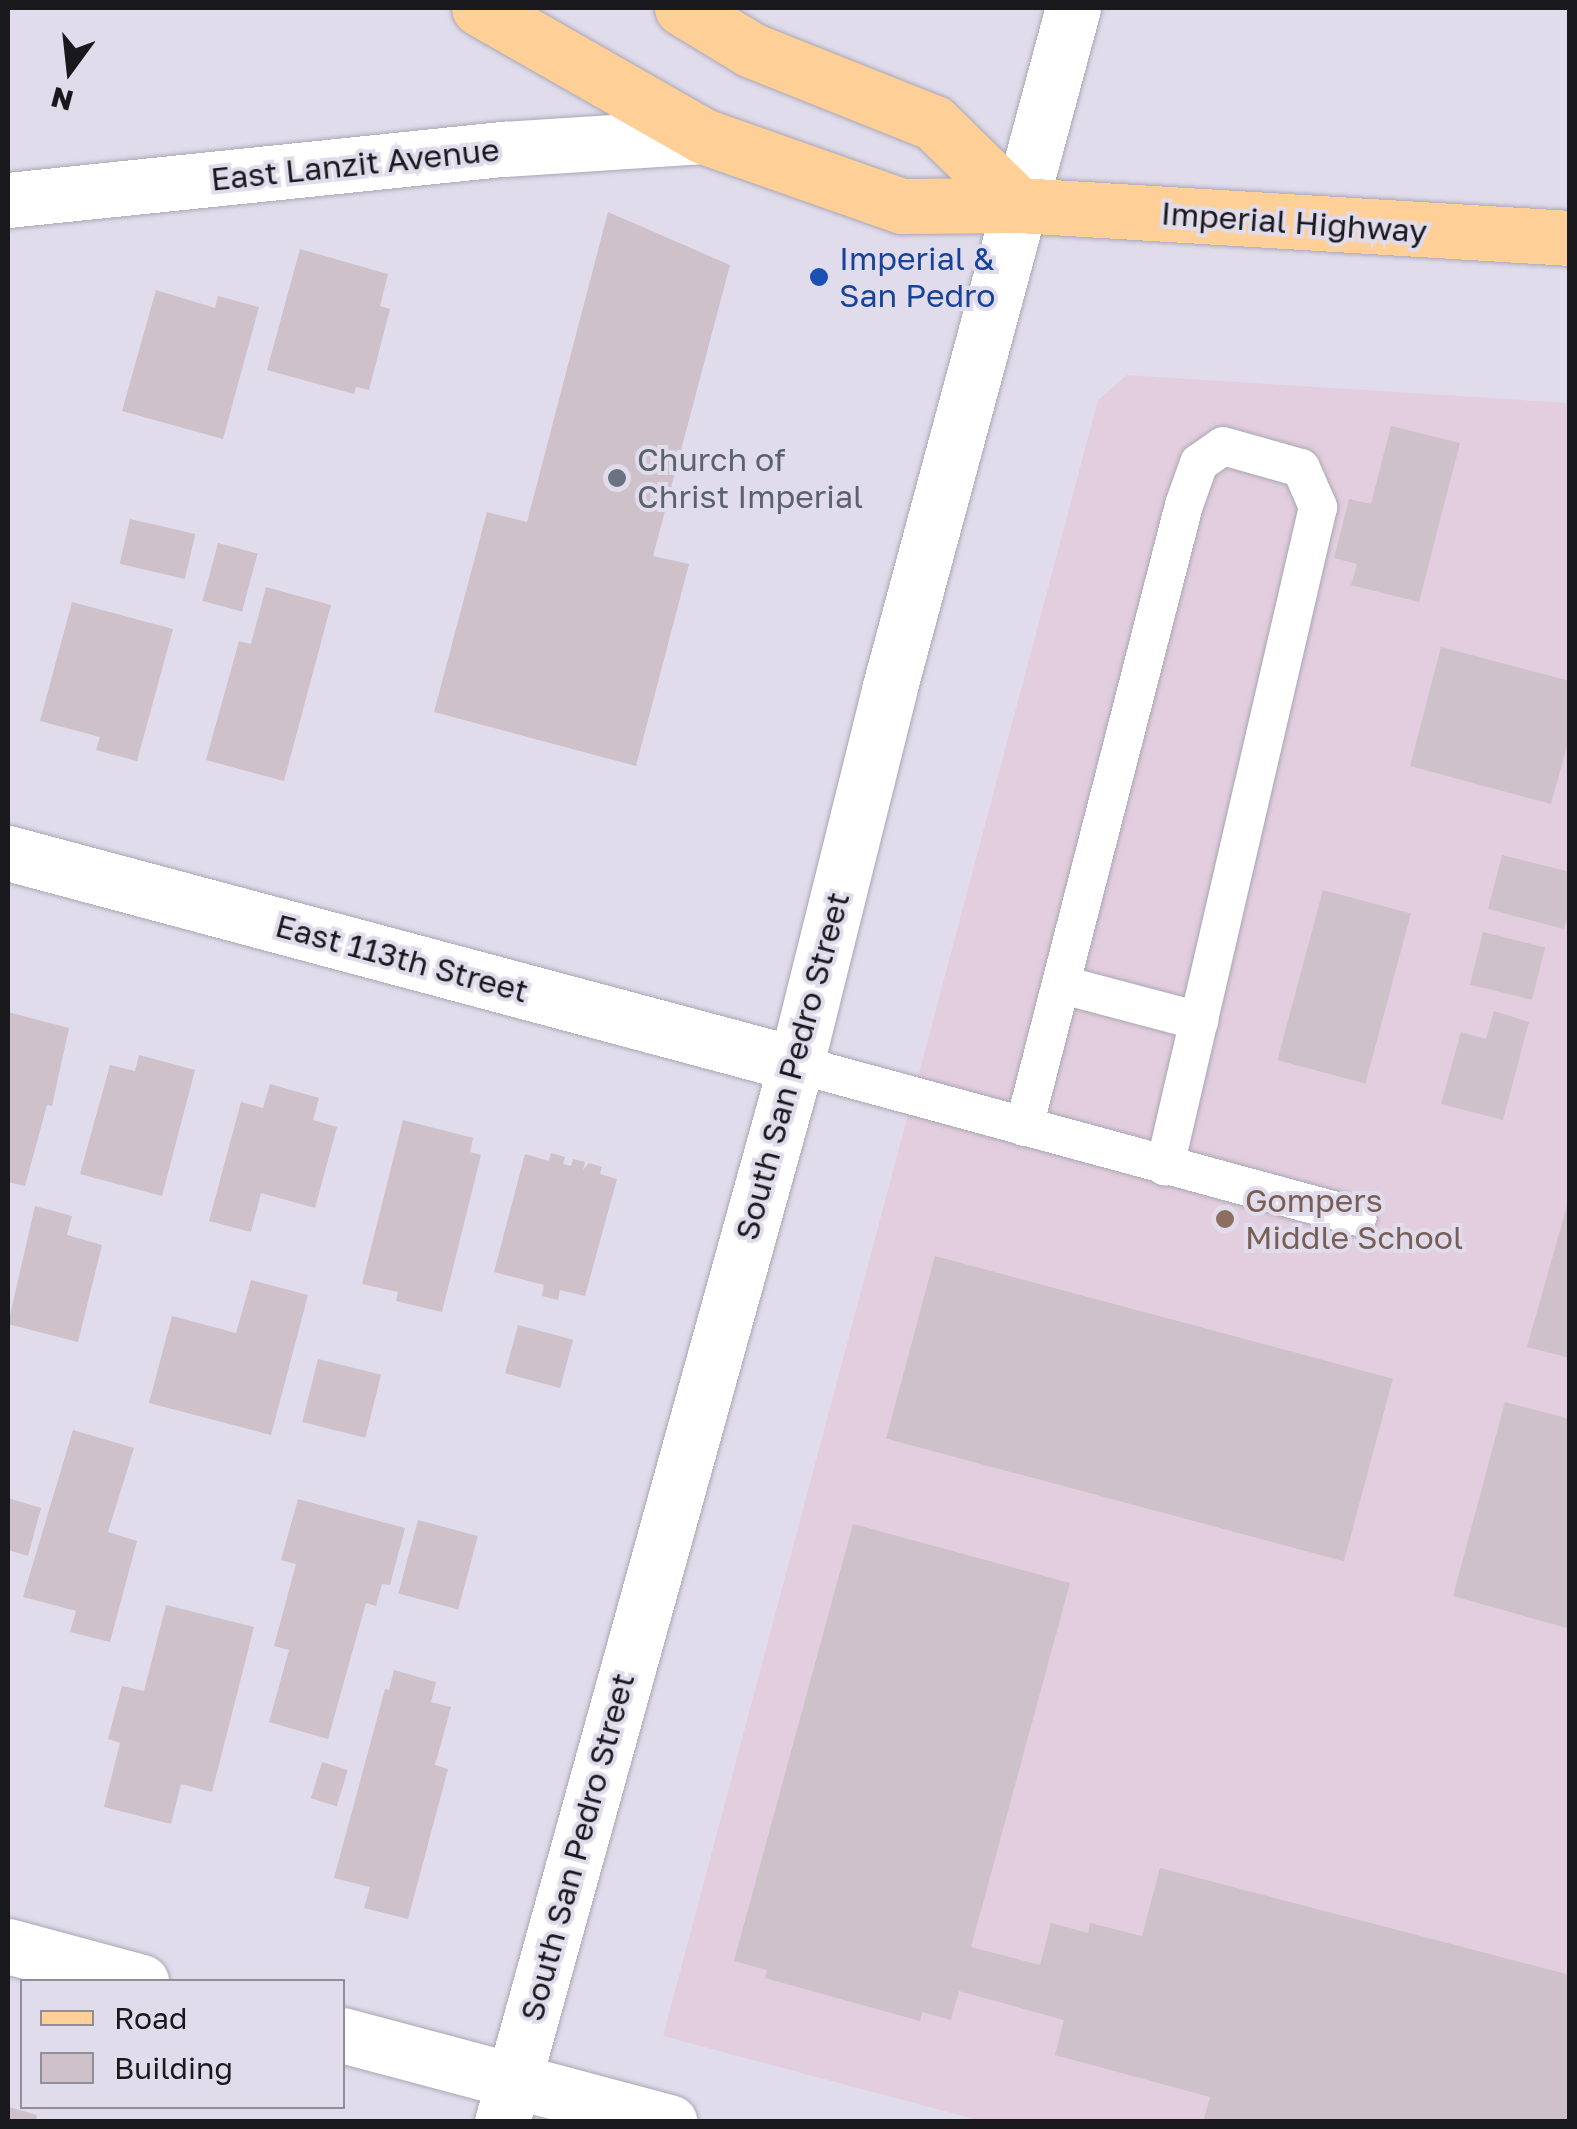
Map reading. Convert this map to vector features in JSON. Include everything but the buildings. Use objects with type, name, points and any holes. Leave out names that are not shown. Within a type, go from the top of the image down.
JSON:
[{"type":"main road","name":"Imperial Highway","points":[[479,8],[704,136],[902,206],[1018,205],[1570,238]]},
{"type":"main road","points":[[682,8],[751,50],[934,123],[1018,205]]},
{"type":"street","name":"South San Pedro Street","points":[[508,2100],[796,1064],[1018,205],[1073,8]]},
{"type":"street","name":"East Lanzit Avenue","points":[[8,200],[504,149],[704,136]]},
{"type":"street","name":"East 113th Street","points":[[8,853],[796,1064]]},
{"type":"street","points":[[8,1946],[130,1979]]},
{"type":"street","points":[[345,2035],[508,2100],[670,2122]]},
{"type":"lane","points":[[1024,1128],[1184,505],[1198,463],[1223,446],[1302,468],[1318,507],[1165,1166]]},
{"type":"lane","points":[[1062,985],[1199,1020]]},
{"type":"lane","points":[[796,1064],[1358,1217]]},
{"type":"shaded area","name":"Gompers Middle School","points":[[1127,375],[1569,403],[1569,2121],[982,2121],[663,2036],[1098,400]]},
{"type":"place","name":"Imperial & San Pedro","points":[[819,277]]},
{"type":"place","name":"Church of Christ Imperial","points":[[617,478]]},
{"type":"place","name":"Gompers Middle School","points":[[1225,1219]]}]
